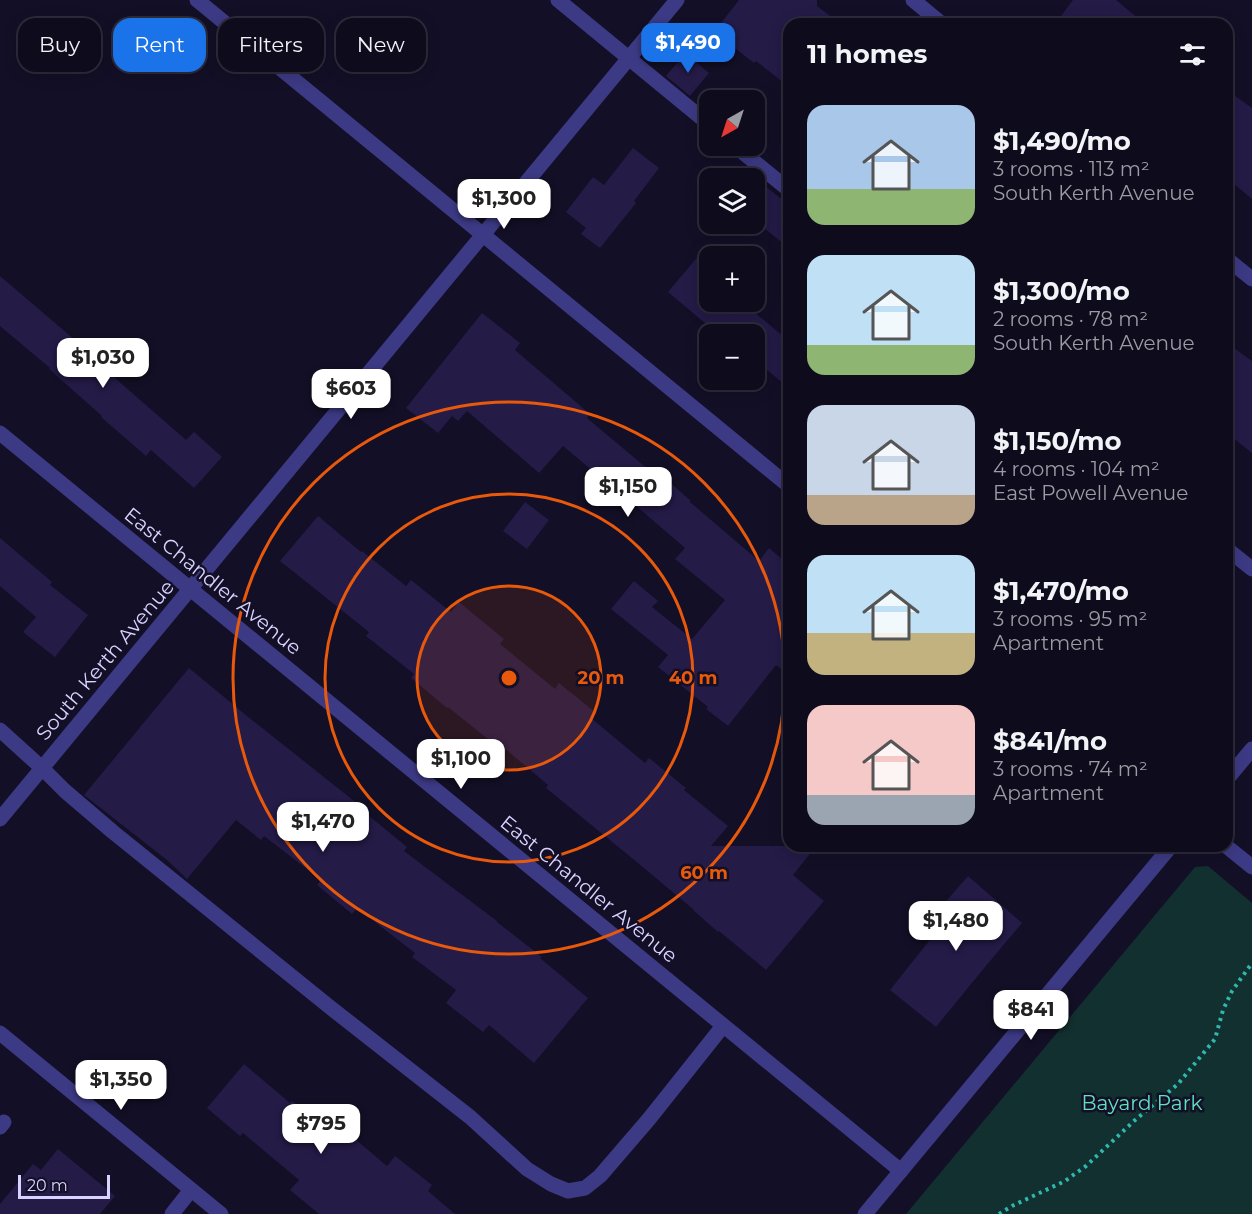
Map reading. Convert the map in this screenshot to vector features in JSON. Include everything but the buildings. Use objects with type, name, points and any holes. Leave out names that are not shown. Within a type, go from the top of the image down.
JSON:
[{"type":"street","points":[[197,0],[783,481]]},
{"type":"street","points":[[558,0],[699,116]]},
{"type":"street","name":"South Kerth Avenue","points":[[0,819],[677,0]]},
{"type":"street","points":[[913,0],[935,18]]},
{"type":"street","points":[[747,156],[783,185]]},
{"type":"street","points":[[1233,264],[1252,279]]},
{"type":"street","name":"East Chandler Avenue","points":[[0,433],[901,1171]]},
{"type":"street","points":[[1233,554],[1252,569]]},
{"type":"street","points":[[0,730],[112,832],[470,1117],[527,1169],[551,1184],[568,1191],[585,1188],[600,1176],[723,1026]]},
{"type":"street","points":[[1233,772],[1252,749]]},
{"type":"street","points":[[865,1214],[1166,852]]},
{"type":"street","points":[[1233,852],[1252,867]]},
{"type":"street","points":[[0,1033],[221,1214]]},
{"type":"street","points":[[172,1214],[192,1190]]},
{"type":"path","points":[[999,1214],[1065,1181],[1079,1171],[1178,1084],[1215,1039],[1232,991],[1252,963]]},
{"type":"green space","name":"Bayard Park","points":[[1208,866],[1252,903],[1252,1214],[906,1214],[1195,867]]}]
